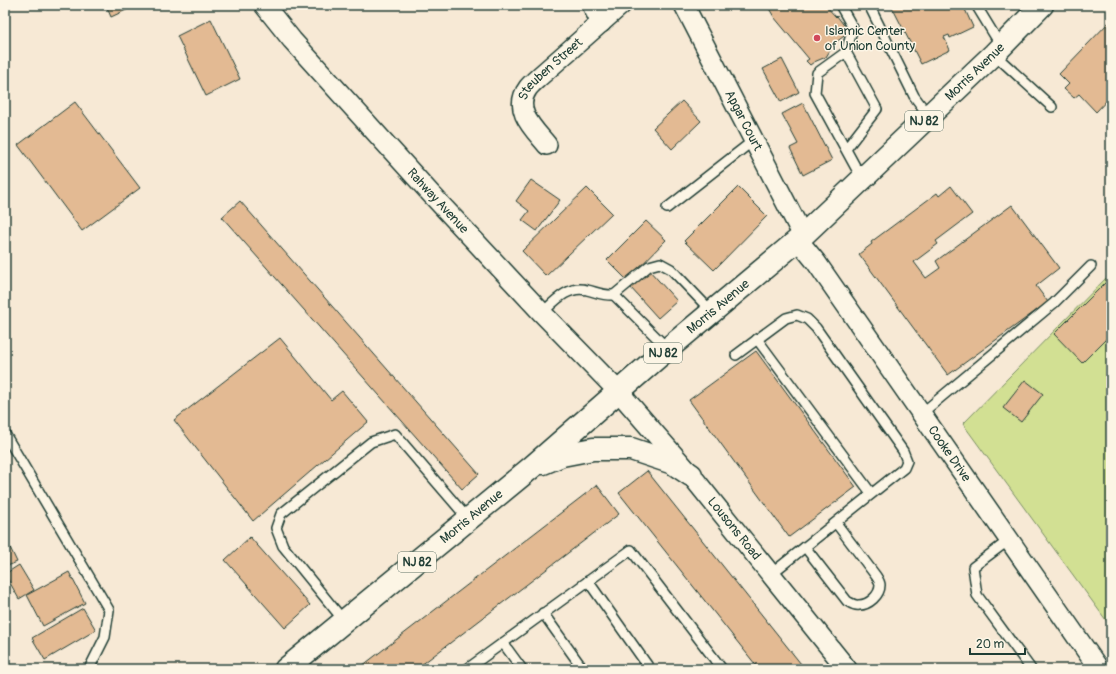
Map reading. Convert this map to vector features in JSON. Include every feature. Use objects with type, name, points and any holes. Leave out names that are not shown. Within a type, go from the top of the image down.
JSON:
[{"type":"main road","name":"Morris Avenue","points":[[286,669],[532,467],[618,391],[801,238],[998,50],[1042,5]]},
{"type":"main road","points":[[532,467],[562,455],[593,449],[631,449],[673,463],[690,474]]},
{"type":"street","name":"Rahway Avenue","points":[[264,5],[292,40],[427,189],[542,313],[618,391]]},
{"type":"street","points":[[592,5],[601,23]]},
{"type":"street","name":"Steuben Street","points":[[547,145],[523,112],[523,100],[528,89],[539,77],[621,5]]},
{"type":"street","name":"Apgar Court","points":[[684,5],[754,140],[801,238]]},
{"type":"street","name":"Cooke Drive","points":[[801,238],[816,262],[1098,669]]},
{"type":"street","name":"Lousons Road","points":[[618,391],[690,474],[847,669]]},
{"type":"lane","points":[[840,5],[853,28],[846,52],[817,73],[815,93],[862,179]]},
{"type":"lane","points":[[869,5],[914,96],[929,116]]},
{"type":"lane","points":[[976,5],[998,50],[1052,107]]},
{"type":"lane","points":[[846,52],[877,109],[846,149]]},
{"type":"lane","points":[[667,208],[754,140]]},
{"type":"lane","points":[[614,295],[649,266],[660,263],[671,269],[712,312]]},
{"type":"lane","points":[[922,413],[1054,303],[1091,266]]},
{"type":"lane","points":[[542,313],[561,296],[572,290],[586,290],[599,294],[614,295],[668,349]]},
{"type":"lane","points":[[736,355],[786,318],[797,315],[807,319],[816,328],[903,451],[907,460],[904,468],[771,574]]},
{"type":"lane","points":[[757,339],[871,493]]},
{"type":"lane","points":[[5,434],[109,610],[105,637],[89,669]]},
{"type":"lane","points":[[344,621],[283,546],[276,528],[281,514],[371,442],[395,434],[468,520]]},
{"type":"lane","points":[[805,547],[847,601],[859,605],[869,602],[878,592],[880,583],[836,523]]},
{"type":"lane","points":[[1009,540],[973,567],[977,594],[1031,669]]},
{"type":"lane","points":[[467,669],[631,550],[722,669]]},
{"type":"lane","points":[[588,581],[650,669]]},
{"type":"lane","points":[[543,613],[583,669]]},
{"type":"lane","points":[[503,643],[522,669]]},
{"type":"green space","points":[[1111,273],[1111,627],[963,424]]},
{"type":"building","points":[[106,5],[137,5],[111,17]]},
{"type":"building","name":"Islamic Center of Union County","points":[[767,5],[825,5],[836,17],[837,16],[849,32],[834,44],[826,57],[810,65],[806,61],[809,59],[774,17]]},
{"type":"building","points":[[891,5],[963,5],[973,27],[950,38],[949,35],[944,37],[950,50],[921,64]]},
{"type":"building","points":[[211,19],[240,79],[206,96],[177,36]]},
{"type":"building","points":[[1111,20],[1111,96],[1096,112],[1079,94],[1074,98],[1064,89],[1069,84],[1059,74]]},
{"type":"building","points":[[782,59],[799,92],[781,102],[763,69]]},
{"type":"building","points":[[682,101],[701,121],[672,149],[653,128]]},
{"type":"building","points":[[75,102],[140,188],[82,231],[18,145]]},
{"type":"building","points":[[803,103],[832,160],[803,175],[790,148],[798,144],[782,114]]},
{"type":"building","points":[[531,180],[560,200],[537,231],[522,220],[529,211],[516,201]]},
{"type":"building","points":[[951,186],[972,214],[936,241],[938,244],[914,262],[926,278],[940,268],[936,261],[1012,205],[1059,268],[1036,286],[1048,302],[948,375],[859,254],[872,244],[871,242],[937,193],[939,196]]},
{"type":"building","points":[[738,187],[767,216],[714,270],[684,241]]},
{"type":"building","points":[[587,188],[612,213],[546,276],[522,251]]},
{"type":"building","points":[[240,201],[479,474],[462,489],[222,217]]},
{"type":"building","points":[[646,221],[666,240],[627,280],[607,260]]},
{"type":"building","points":[[649,270],[677,301],[658,318],[630,287]]},
{"type":"building","points":[[1111,277],[1111,334],[1082,363],[1054,334]]},
{"type":"building","points":[[280,338],[331,400],[342,391],[368,422],[253,521],[174,420]]},
{"type":"building","points":[[756,351],[856,487],[789,537],[689,400]]},
{"type":"building","points":[[1025,380],[1043,394],[1021,422],[1003,408]]},
{"type":"building","points":[[647,471],[805,669],[759,669],[619,493]]},
{"type":"building","points":[[597,485],[619,514],[416,669],[364,669],[362,666]]},
{"type":"building","points":[[5,537],[17,562],[5,567]]},
{"type":"building","points":[[250,537],[310,605],[285,628],[225,560]]},
{"type":"building","points":[[19,565],[34,590],[19,599],[5,574]]},
{"type":"building","points":[[69,572],[85,603],[43,626],[27,595]]},
{"type":"building","points":[[83,608],[96,630],[45,660],[32,638]]},
{"type":"place","name":"Islamic Center of Union County","points":[[817,38]]}]
